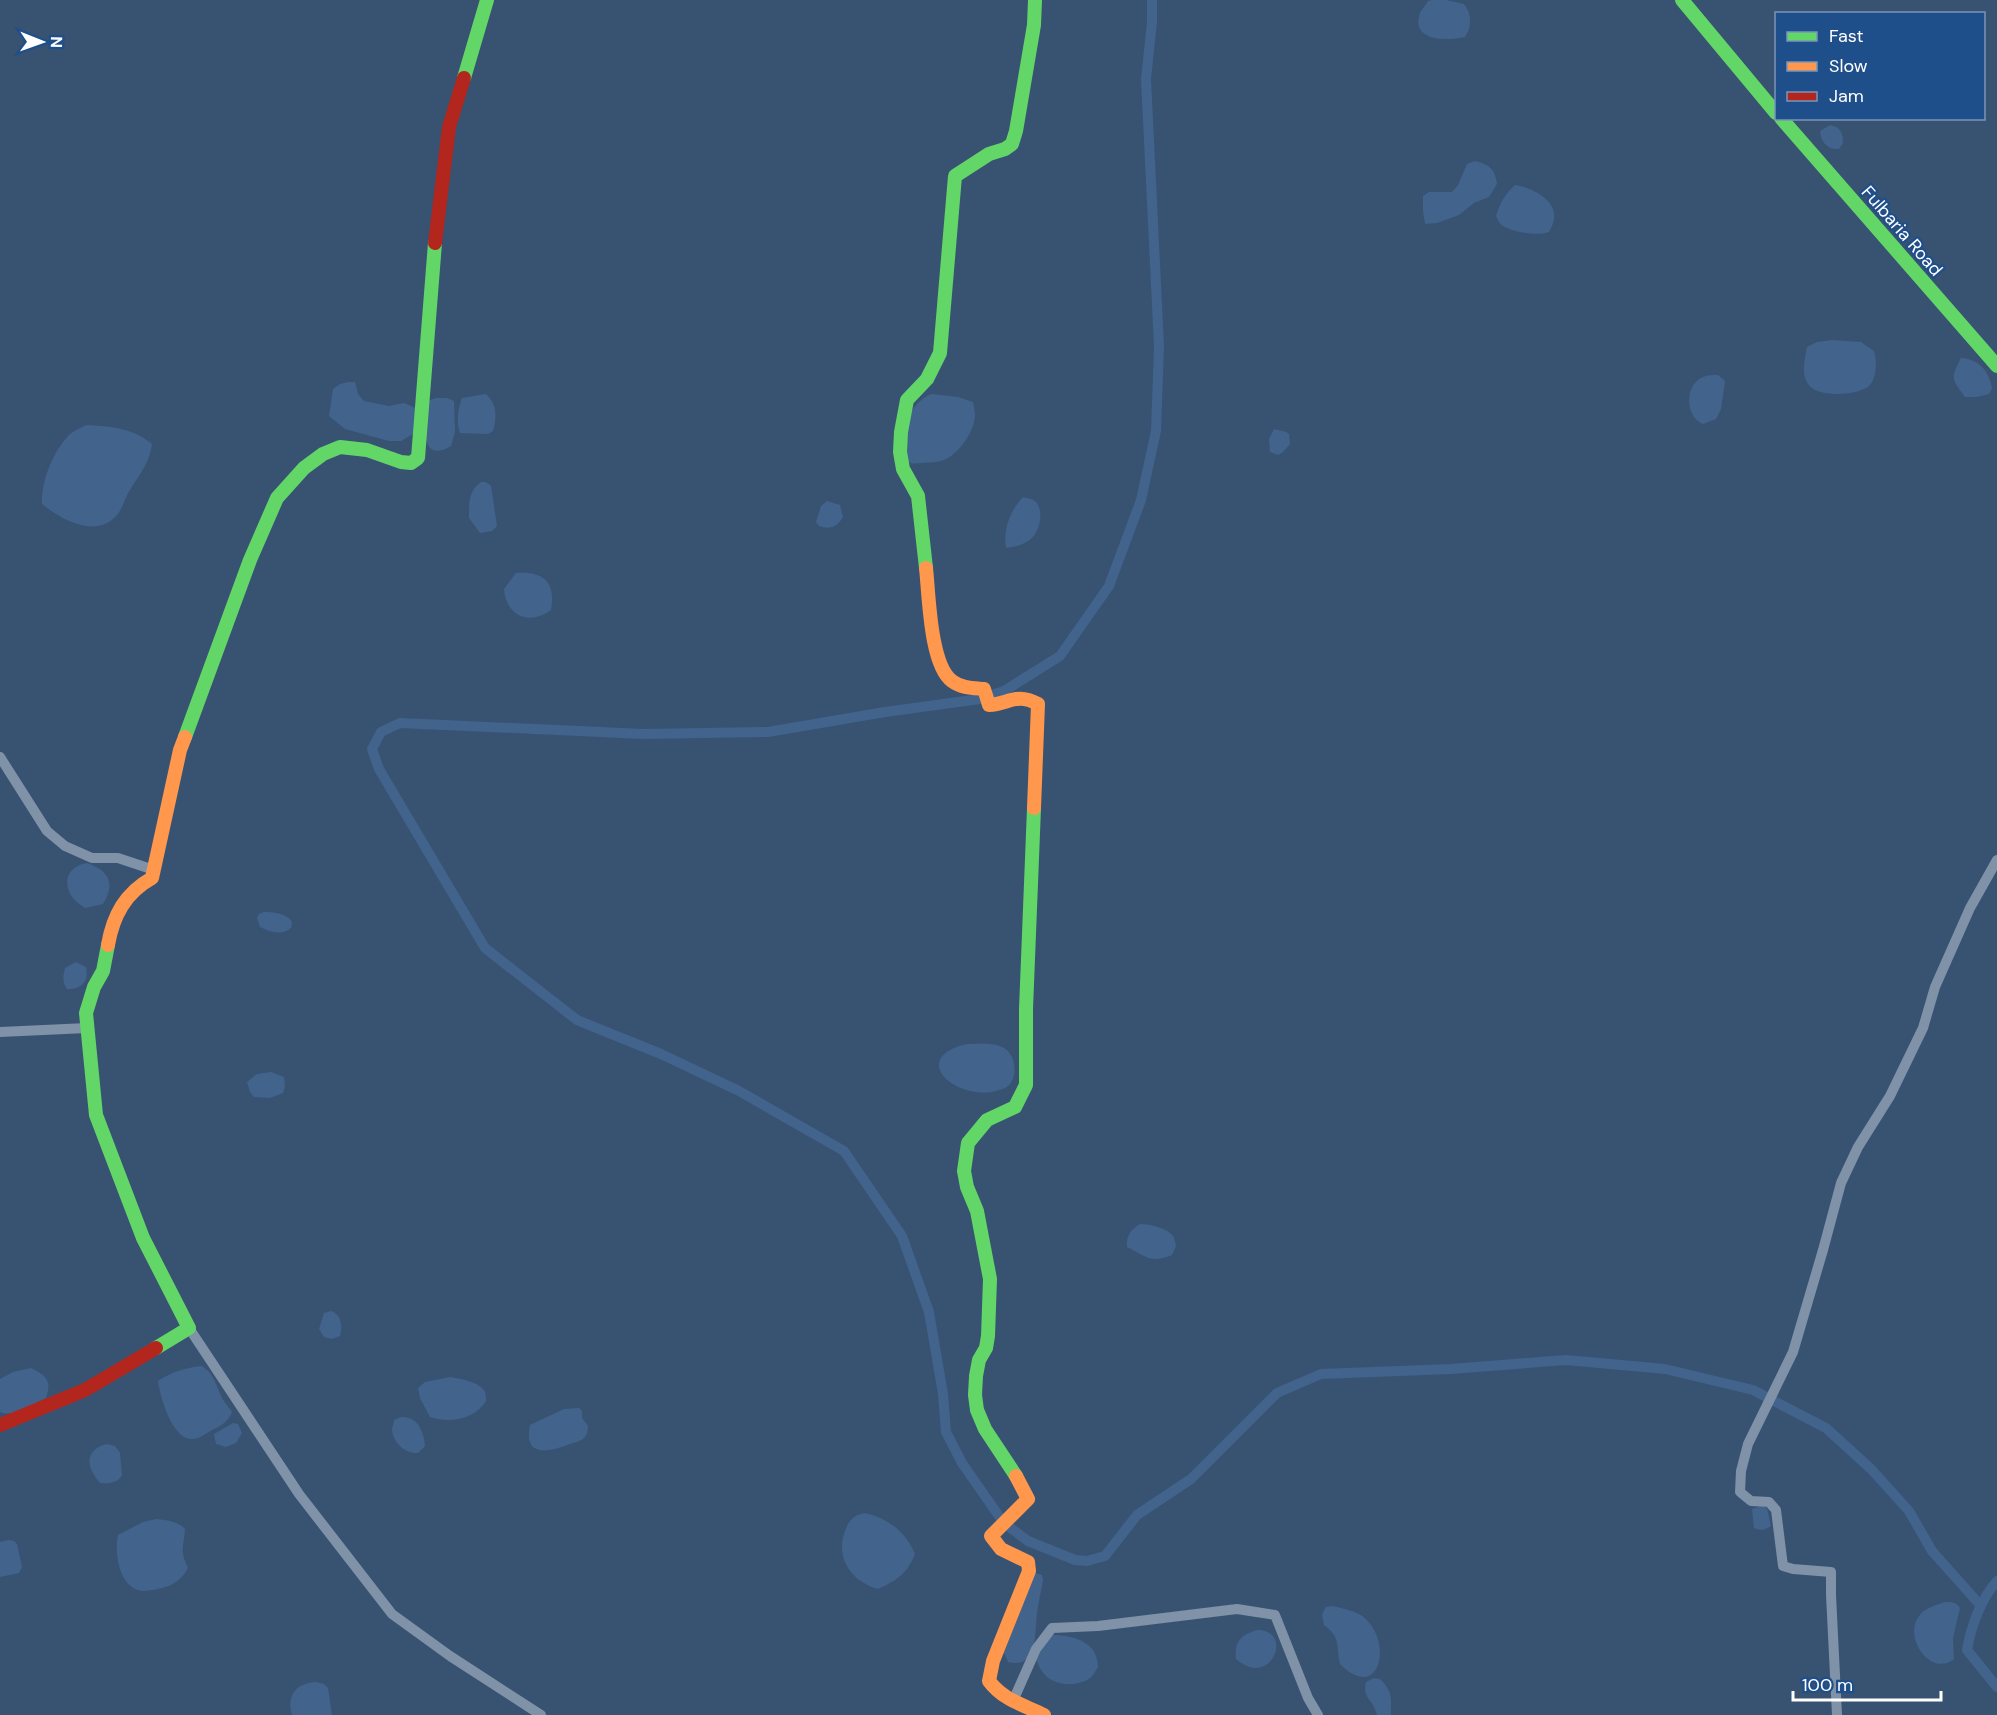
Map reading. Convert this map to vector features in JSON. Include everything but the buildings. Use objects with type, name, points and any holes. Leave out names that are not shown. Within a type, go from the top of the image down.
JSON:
[{"type":"street","points":[[487,0],[449,127],[434,251],[418,458],[411,463],[401,462],[367,450],[340,447],[322,454],[304,468],[277,498],[250,560],[180,750],[152,878],[139,885],[129,895],[112,923],[103,971],[94,987],[86,1013],[96,1115],[142,1238],[189,1328],[299,1494],[392,1614],[450,1656],[541,1715]]},
{"type":"street","points":[[1035,0],[1034,25],[1012,144],[989,154],[955,176],[940,352],[935,367],[920,390],[907,400],[900,452],[903,469],[918,496],[936,656],[942,672],[949,680],[961,687],[984,689],[988,705],[996,705],[1005,700],[1023,699],[1033,700],[1038,704],[1026,1009],[1026,1084],[1015,1107],[987,1120],[968,1143],[964,1171],[977,1210],[990,1279],[988,1336],[976,1376],[977,1410],[985,1430],[1028,1499],[991,1536],[993,1544],[1028,1562],[1029,1571],[993,1661],[989,1681],[992,1686],[1013,1701],[1044,1715]]},
{"type":"street","points":[[1682,0],[1775,112]]},
{"type":"street","name":"Fulbaria Road","points":[[1783,120],[1997,366]]},
{"type":"street","points":[[0,757],[47,831],[65,846],[92,858],[118,858],[154,870]]},
{"type":"street","points":[[1837,1715],[1831,1595],[1832,1572],[1792,1569],[1783,1566],[1776,1510],[1769,1502],[1751,1501],[1740,1492],[1741,1471],[1748,1444],[1793,1352],[1841,1183],[1858,1147],[1895,1087],[1923,1028],[1935,987],[1970,908],[1997,860]]},
{"type":"street","points":[[0,1032],[87,1028]]},
{"type":"street","points":[[0,1425],[86,1390],[189,1328]]},
{"type":"street","points":[[1013,1701],[1036,1649],[1052,1628],[1098,1626],[1237,1609],[1275,1615],[1308,1698],[1318,1715]]},
{"type":"water","points":[[1428,1],[1464,4],[1469,12],[1470,20],[1465,37],[1441,39],[1420,30],[1418,23],[1420,13]]},
{"type":"water","points":[[1830,125],[1842,133],[1843,143],[1839,149],[1828,147],[1822,139],[1820,131]]},
{"type":"water","points":[[1475,161],[1488,166],[1495,175],[1497,184],[1489,197],[1474,203],[1459,215],[1437,223],[1425,224],[1423,196],[1429,192],[1452,192],[1458,185],[1467,164]]},
{"type":"water","points":[[1515,185],[1528,188],[1547,200],[1554,211],[1554,220],[1549,232],[1533,234],[1521,232],[1505,227],[1499,222],[1496,216],[1499,207]]},
{"type":"water","points":[[1832,340],[1861,342],[1874,351],[1876,370],[1869,386],[1856,392],[1837,394],[1820,392],[1808,384],[1804,371],[1807,347],[1817,342]]},
{"type":"water","points":[[1961,358],[1978,363],[1986,371],[1992,388],[1989,394],[1965,397],[1954,379],[1955,370]]},
{"type":"water","points":[[1718,375],[1725,381],[1721,409],[1716,419],[1703,424],[1697,420],[1690,408],[1692,387],[1705,376]]},
{"type":"water","points":[[348,382],[355,382],[358,394],[364,401],[389,406],[404,403],[416,408],[413,434],[401,441],[389,441],[345,429],[329,416],[333,389]]},
{"type":"water","points":[[486,394],[495,411],[493,431],[488,434],[460,433],[458,416],[462,398]]},
{"type":"water","points":[[932,394],[958,397],[973,402],[975,414],[972,429],[965,442],[950,457],[939,462],[911,463],[908,461],[906,452],[910,415],[918,403]]},
{"type":"water","points":[[447,398],[454,401],[455,432],[451,446],[440,451],[433,450],[428,445],[425,428],[427,401]]},
{"type":"water","points":[[86,425],[129,431],[152,444],[147,463],[119,512],[109,522],[99,526],[69,521],[42,504],[46,477],[58,450],[69,435]]},
{"type":"water","points":[[1274,429],[1289,434],[1290,444],[1278,455],[1270,452],[1269,439]]},
{"type":"water","points":[[481,482],[486,482],[491,486],[497,526],[492,531],[480,533],[469,518],[469,507],[471,494]]},
{"type":"water","points":[[1023,497],[1036,502],[1040,510],[1039,525],[1032,538],[1020,545],[1006,548],[1008,521],[1014,508]]},
{"type":"water","points":[[827,501],[840,505],[843,517],[830,528],[819,526],[816,522],[821,506]]},
{"type":"water","points":[[516,573],[534,574],[546,580],[551,592],[551,610],[543,615],[527,618],[514,612],[509,606],[504,589]]},
{"type":"water","points":[[87,863],[105,874],[109,890],[103,904],[85,908],[72,897],[67,884],[72,870]]},
{"type":"water","points":[[264,912],[287,917],[292,922],[291,928],[280,933],[260,927],[257,918]]},
{"type":"water","points":[[76,962],[86,967],[86,980],[77,988],[67,989],[63,979],[65,968]]},
{"type":"water","points":[[967,1044],[996,1045],[1008,1051],[1015,1071],[1008,1086],[996,1091],[966,1090],[953,1084],[944,1076],[939,1068],[941,1059],[949,1050]]},
{"type":"water","points":[[271,1072],[284,1077],[283,1093],[270,1098],[254,1097],[247,1082],[257,1074]]},
{"type":"water","points":[[1140,1224],[1158,1227],[1170,1233],[1174,1237],[1176,1246],[1172,1255],[1153,1259],[1127,1247],[1130,1233]]},
{"type":"water","points":[[331,1311],[339,1318],[341,1328],[340,1336],[332,1339],[324,1337],[319,1329],[324,1313]]},
{"type":"water","points":[[201,1366],[210,1373],[232,1412],[221,1425],[199,1438],[191,1439],[178,1432],[168,1416],[158,1381],[178,1371]]},
{"type":"water","points":[[31,1368],[47,1380],[46,1398],[17,1412],[0,1412],[0,1379],[13,1372]]},
{"type":"water","points":[[450,1377],[477,1384],[484,1390],[486,1401],[469,1416],[454,1420],[430,1417],[420,1398],[418,1388],[425,1382]]},
{"type":"water","points":[[579,1408],[588,1426],[583,1439],[546,1450],[534,1448],[530,1443],[530,1425],[564,1409]]},
{"type":"water","points":[[401,1417],[411,1419],[421,1430],[425,1446],[418,1453],[405,1450],[393,1435],[394,1420]]},
{"type":"water","points":[[233,1423],[238,1424],[242,1433],[236,1443],[226,1447],[216,1444],[214,1434]]},
{"type":"water","points":[[106,1444],[115,1446],[120,1453],[122,1475],[113,1482],[100,1483],[92,1472],[90,1460],[94,1451]]},
{"type":"water","points":[[1761,1506],[1767,1508],[1771,1526],[1761,1530],[1754,1528],[1752,1509]]},
{"type":"water","points":[[865,1513],[889,1522],[907,1539],[915,1554],[901,1576],[878,1589],[853,1574],[844,1559],[842,1550],[842,1541],[848,1524],[858,1515]]},
{"type":"water","points":[[156,1519],[167,1520],[185,1529],[183,1552],[188,1568],[177,1581],[170,1585],[143,1591],[135,1589],[123,1577],[118,1560],[118,1535],[143,1522]]},
{"type":"water","points":[[9,1540],[17,1544],[22,1567],[19,1573],[0,1577],[0,1542]]},
{"type":"water","points":[[1035,1573],[1042,1575],[1043,1580],[1033,1648],[1025,1660],[1018,1663],[1008,1662],[1004,1653]]},
{"type":"water","points":[[1945,1602],[1954,1603],[1960,1608],[1953,1638],[1954,1659],[1944,1664],[1934,1663],[1919,1649],[1914,1627],[1918,1617],[1927,1609]]},
{"type":"water","points":[[1332,1606],[1359,1614],[1370,1624],[1377,1637],[1380,1650],[1379,1663],[1374,1672],[1366,1677],[1354,1675],[1340,1664],[1337,1642],[1324,1625],[1322,1614],[1326,1607]]},
{"type":"water","points":[[1257,1630],[1268,1633],[1275,1639],[1276,1647],[1274,1656],[1259,1668],[1249,1667],[1236,1659],[1239,1640],[1246,1634]]},
{"type":"water","points":[[1051,1635],[1075,1638],[1089,1645],[1097,1658],[1098,1667],[1091,1677],[1079,1683],[1067,1684],[1049,1679],[1045,1675],[1036,1658]]},
{"type":"water","points":[[1374,1678],[1380,1679],[1389,1692],[1391,1715],[1377,1715],[1365,1692],[1366,1682]]},
{"type":"water","points":[[316,1682],[328,1688],[332,1715],[292,1715],[290,1702],[294,1692],[303,1685]]},
{"type":"waterway","points":[[1001,1519],[962,1463],[946,1432],[943,1394],[929,1312],[902,1236],[844,1151],[739,1091],[661,1054],[577,1020],[485,948],[379,769],[372,749],[381,732],[400,723],[644,734],[768,732],[980,699],[1004,691],[1060,656],[1109,586],[1141,500],[1156,431],[1159,346],[1146,79],[1152,0]]},
{"type":"waterway","points":[[1008,1526],[1028,1541],[1075,1560],[1087,1561],[1105,1556],[1137,1515],[1191,1479],[1277,1393],[1321,1374],[1451,1369],[1566,1360],[1665,1369],[1753,1390],[1826,1428],[1871,1469],[1909,1511],[1932,1551],[1981,1606]]},
{"type":"waterway","points":[[1997,1581],[1986,1596],[1978,1613],[1967,1650],[1997,1687]]},
{"type":"traffic: fast","points":[[464,78],[487,0]]},
{"type":"traffic: fast","points":[[926,568],[918,496],[903,469],[900,452],[907,400],[927,379],[940,353],[955,176],[989,154],[1012,144],[1034,25],[1035,0]]},
{"type":"traffic: fast","points":[[1682,0],[1775,112]]},
{"type":"traffic: fast","points":[[1783,120],[1997,366]]},
{"type":"traffic: fast","points":[[185,737],[250,560],[277,498],[304,468],[323,454],[340,447],[367,450],[401,462],[411,463],[418,458],[435,243]]},
{"type":"traffic: fast","points":[[1016,1476],[985,1429],[977,1410],[976,1376],[988,1336],[990,1279],[977,1211],[967,1187],[964,1171],[968,1143],[987,1120],[1015,1107],[1026,1085],[1026,1009],[1034,808]]},
{"type":"traffic: fast","points":[[108,945],[103,971],[94,987],[86,1013],[96,1115],[143,1238],[189,1328],[156,1348]]},
{"type":"traffic: slow","points":[[926,568],[932,629],[939,660],[945,673],[959,685],[984,689],[989,705],[1018,699],[1038,704],[1034,808]]},
{"type":"traffic: slow","points":[[108,945],[113,924],[122,906],[134,891],[152,878],[180,750],[185,737]]},
{"type":"traffic: slow","points":[[1016,1476],[1028,1499],[991,1536],[1001,1549],[1028,1562],[1029,1571],[993,1661],[989,1681],[1007,1697],[1044,1715]]},
{"type":"traffic: jam","points":[[435,243],[449,127],[464,78]]},
{"type":"traffic: jam","points":[[0,1425],[85,1390],[156,1348]]}]
